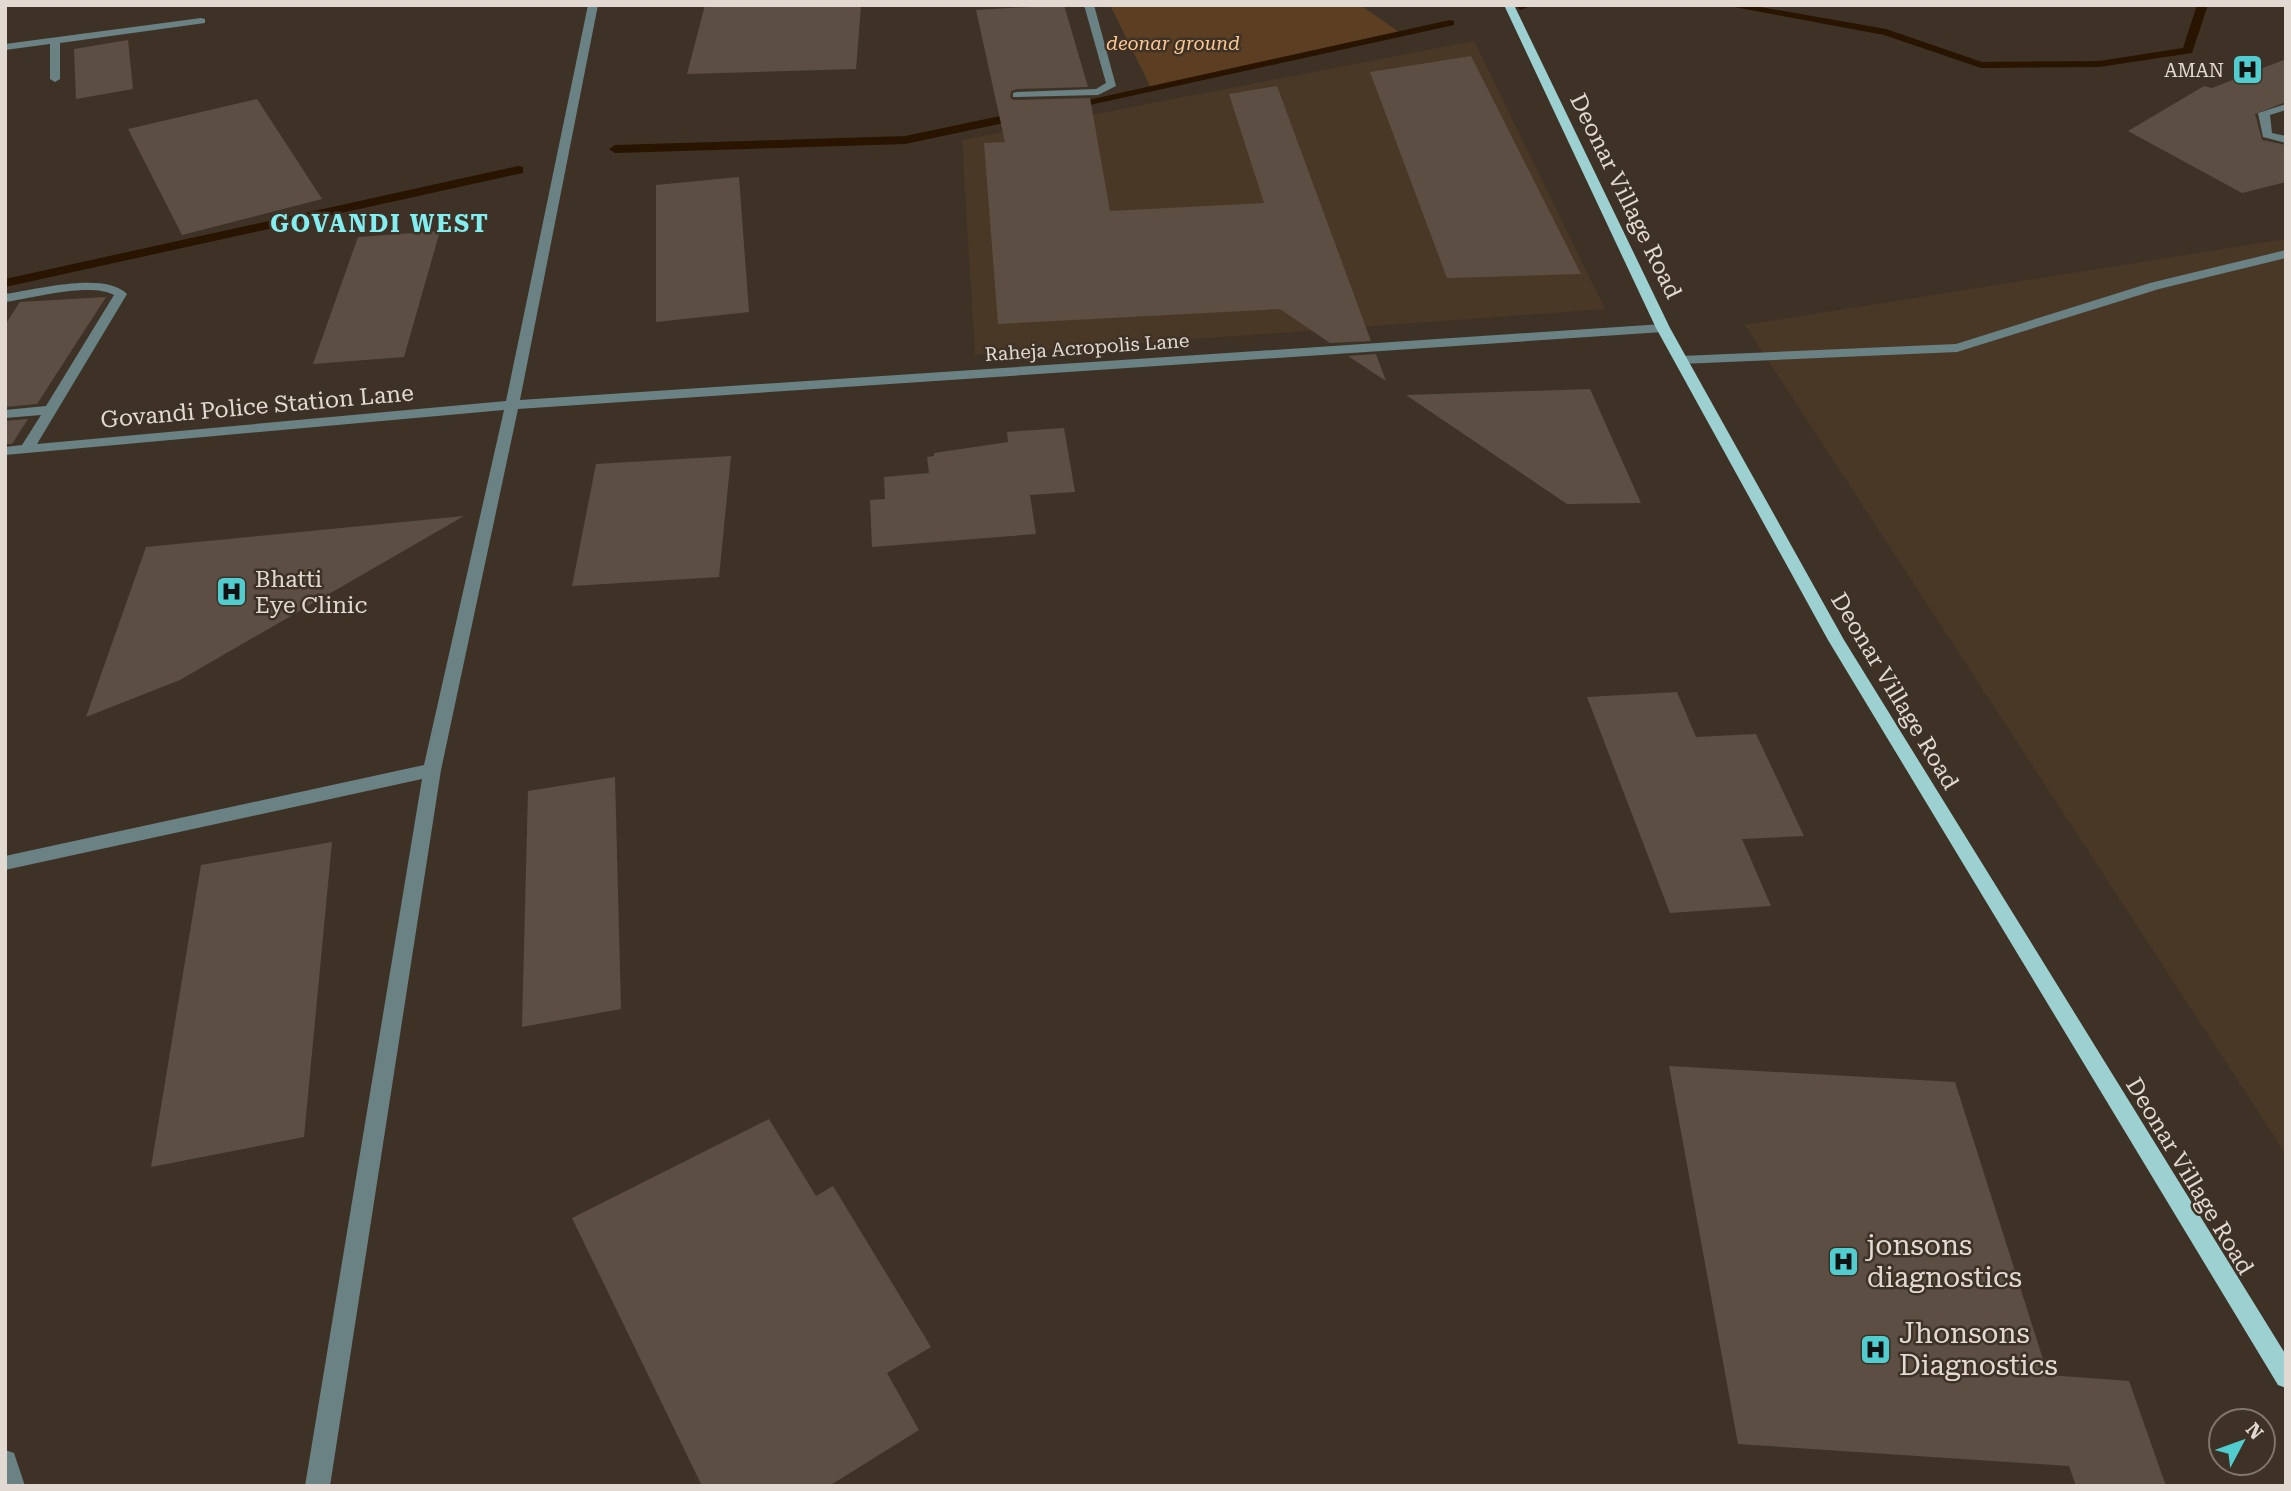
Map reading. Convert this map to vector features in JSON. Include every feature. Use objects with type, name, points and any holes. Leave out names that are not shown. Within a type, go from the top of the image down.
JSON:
[{"type":"main road","name":"Deonar Village Road","points":[[1510,5],[1663,328],[1836,640],[2286,1377]]},
{"type":"street","points":[[317,1486],[432,769],[512,405],[593,5]]},
{"type":"street","points":[[1017,95],[1098,92],[1112,84],[1089,5]]},
{"type":"street","points":[[5,47],[201,20]]},
{"type":"street","points":[[55,40],[55,79]]},
{"type":"street","points":[[2286,107],[2264,113],[2267,135],[2286,140]]},
{"type":"street","points":[[1681,359],[1957,348],[2155,286],[2286,254]]},
{"type":"street","points":[[5,298],[90,286],[108,287],[121,294],[27,449]]},
{"type":"street","name":"Raheja Acropolis Lane","points":[[512,405],[1663,328]]},
{"type":"street","name":"Govandi Police Station Lane","points":[[5,451],[512,405]]},
{"type":"street","points":[[5,414],[50,411]]},
{"type":"street","points":[[5,863],[432,769]]},
{"type":"street","points":[[5,1462],[13,1486]]},
{"type":"shaded area","points":[[1474,41],[1605,309],[975,355],[962,140]]},
{"type":"shaded area","points":[[2286,239],[2286,1154],[1745,325]]},
{"type":"green space","name":"deonar ground","points":[[1110,5],[1360,5],[1402,34],[1151,88]]},
{"type":"building","points":[[705,5],[861,5],[856,69],[687,74]]},
{"type":"building","points":[[1064,5],[1088,87],[1017,89],[1011,91],[1010,97],[1013,100],[1090,98],[1110,211],[1264,203],[1229,94],[1277,86],[1371,341],[1330,343],[1280,309],[998,324],[984,143],[1005,142],[976,10]]},
{"type":"building","points":[[128,40],[133,89],[76,99],[74,49]]},
{"type":"building","points":[[1471,56],[1581,274],[1447,278],[1370,72]]},
{"type":"building","points":[[2286,59],[2286,102],[2255,114],[2262,140],[2286,145],[2286,182],[2242,193],[2128,131],[2204,86],[2212,88]]},
{"type":"building","points":[[257,99],[322,199],[182,235],[128,129]]},
{"type":"building","points":[[739,177],[749,312],[656,322],[656,185]]},
{"type":"building","points":[[440,231],[404,357],[313,364],[358,237]]},
{"type":"building","points":[[106,297],[37,404],[5,407],[5,325],[20,302]]},
{"type":"building","points":[[1376,354],[1386,381],[1348,356]]},
{"type":"building","points":[[1590,389],[1641,503],[1567,504],[1406,395]]},
{"type":"building","points":[[28,419],[12,444],[5,444],[5,421]]},
{"type":"building","points":[[1064,428],[1075,492],[1030,495],[1036,534],[872,547],[870,500],[885,499],[884,477],[929,473],[927,457],[934,456],[934,453],[1008,442],[1007,432]]},
{"type":"building","points":[[731,456],[719,577],[572,586],[596,464]]},
{"type":"building","points":[[464,516],[180,680],[86,717],[146,547]]},
{"type":"building","points":[[1677,692],[1696,737],[1756,734],[1804,836],[1742,839],[1771,906],[1670,913],[1587,697]]},
{"type":"building","points":[[615,777],[621,1009],[522,1027],[528,791]]},
{"type":"building","points":[[332,842],[304,1137],[151,1167],[201,865]]},
{"type":"building","points":[[1669,1066],[1955,1082],[2048,1375],[2129,1381],[2166,1486],[2076,1486],[2069,1466],[1738,1444]]},
{"type":"building","points":[[769,1119],[816,1196],[833,1186],[931,1347],[887,1373],[919,1430],[829,1486],[702,1486],[572,1218]]},
{"type":"waterway","points":[[1520,7],[1529,5]]},
{"type":"waterway","points":[[1728,5],[1886,32],[1981,65],[2099,64],[2188,51],[2203,5]]},
{"type":"waterway","points":[[1067,106],[1450,23]]},
{"type":"waterway","points":[[615,149],[905,140],[1024,115]]},
{"type":"waterway","points":[[5,283],[518,170]]},
{"type":"place","name":"AMAN","points":[[2247,70]]},
{"type":"place","name":"Bhatti Eye Clinic","points":[[232,592]]},
{"type":"place","name":"jonsons diagnostics","points":[[1844,1261]]},
{"type":"place","name":"Jhonsons Diagnostics","points":[[1876,1349]]},
{"type":"district","name":"GOVANDI WEST","points":[[380,224]]}]
